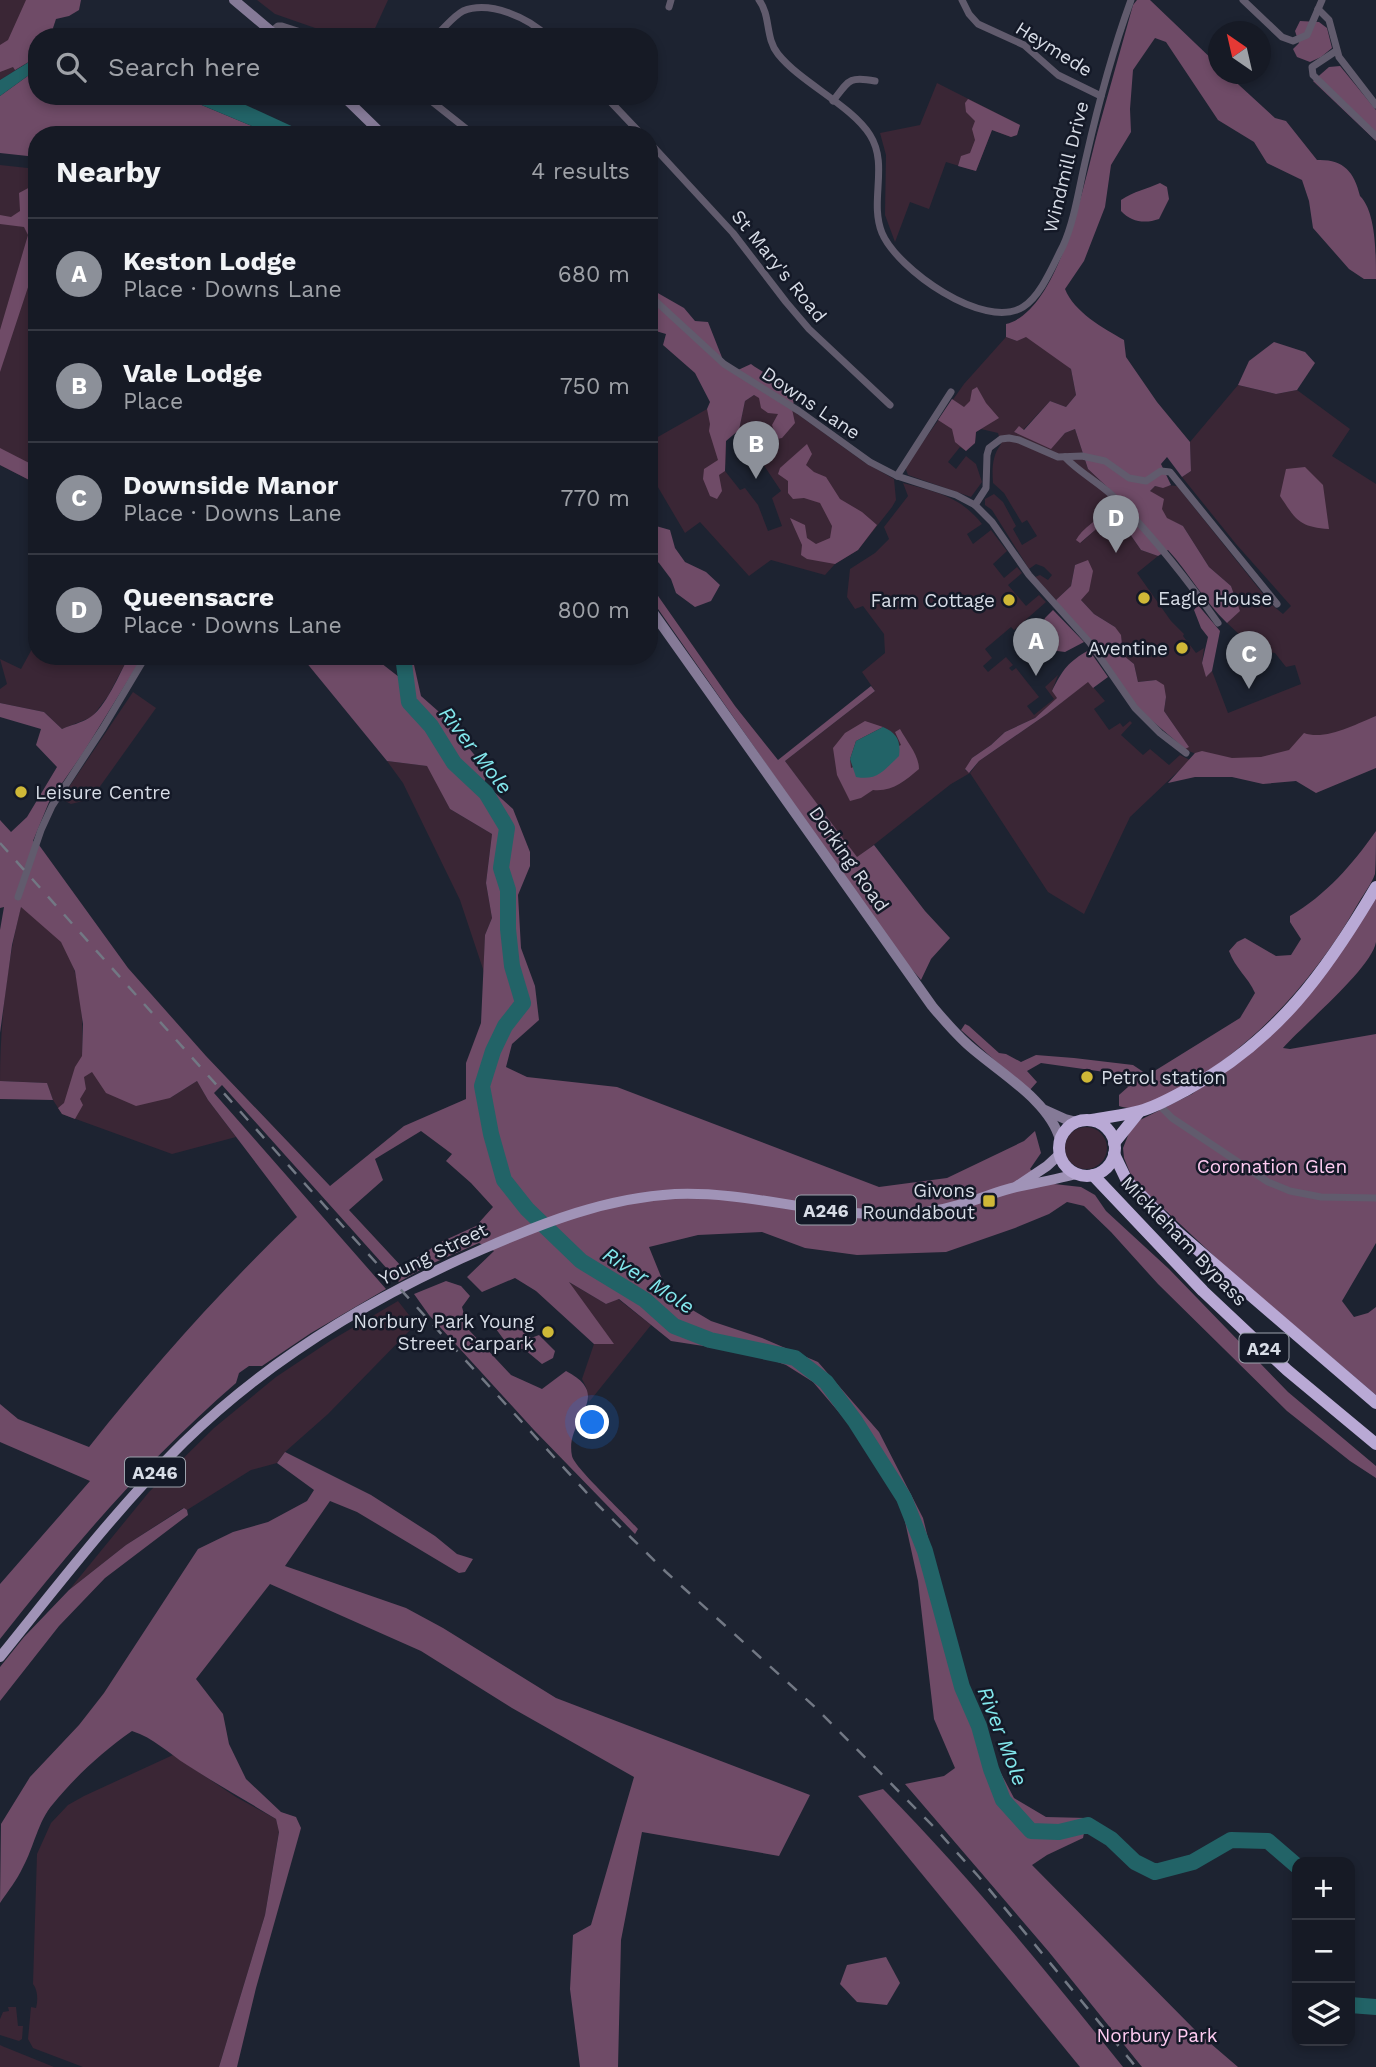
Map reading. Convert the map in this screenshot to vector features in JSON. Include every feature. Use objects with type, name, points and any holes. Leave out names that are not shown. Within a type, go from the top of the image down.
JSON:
[{"type":"highway","points":[[1139,1112],[1114,1149],[1106,1167],[1093,1175],[1077,1174],[1069,1169],[1060,1147],[1063,1132],[1077,1122],[1139,1112],[1158,1104],[1220,1070],[1275,1026],[1327,965],[1376,887]]},
{"type":"highway","points":[[1092,1120],[1105,1126],[1114,1149]]},
{"type":"highway","name":"Mickleham Bypass","points":[[1114,1149],[1127,1181],[1176,1231],[1376,1403]]},
{"type":"highway","name":"Mickleham Bypass","points":[[1093,1175],[1203,1291],[1287,1370],[1376,1444]]},
{"type":"main road","points":[[234,0],[268,28]]},
{"type":"main road","points":[[352,105],[374,126]]},
{"type":"main road","name":"Dorking Road","points":[[658,620],[940,1015],[966,1043],[1045,1110],[1057,1128],[1060,1147]]},
{"type":"main road","name":"Dorking Road","points":[[1045,1110],[1077,1122]]},
{"type":"main road","name":"Young Street","points":[[1014,1187],[1047,1166],[1060,1147]]},
{"type":"main road","name":"Young Street","points":[[0,1657],[129,1500],[186,1440],[218,1412],[297,1350],[342,1320],[426,1275],[503,1240],[584,1209],[635,1198],[710,1194],[837,1211],[906,1214],[957,1206],[1014,1187],[1077,1174]]},
{"type":"street","name":"Windmill Drive","points":[[760,0],[765,10],[769,37],[776,52],[863,126],[874,144],[879,164],[877,212],[883,236],[890,246],[909,267],[934,286],[967,304],[1002,313],[1018,310],[1031,301],[1062,248],[1077,200],[1101,96],[1131,0]]},
{"type":"street","name":"Heymede","points":[[962,0],[978,24],[1024,45],[1058,75],[1101,96]]},
{"type":"street","points":[[1242,0],[1282,37],[1293,41],[1307,35],[1322,0]]},
{"type":"street","points":[[443,28],[468,4],[513,14],[538,28]]},
{"type":"street","points":[[1318,9],[1329,20],[1336,51],[1376,105]]},
{"type":"street","points":[[1336,51],[1312,67],[1312,75],[1376,136]]},
{"type":"street","points":[[833,101],[852,79],[875,82]]},
{"type":"street","points":[[436,105],[463,126]]},
{"type":"street","points":[[614,105],[633,126]]},
{"type":"street","name":"St Mary's Road","points":[[658,152],[733,233],[809,329],[890,405]]},
{"type":"street","name":"Downs Lane","points":[[658,303],[724,364],[799,411],[870,462],[897,476],[956,495],[975,505],[992,523],[1030,576],[1090,643],[1135,708],[1160,733],[1186,753]]},
{"type":"street","points":[[897,476],[951,392]]},
{"type":"street","points":[[975,505],[986,488],[989,448],[1001,439],[1019,440],[1051,455],[1082,456],[1104,461],[1129,478],[1146,481],[1161,471],[1170,472],[1277,604]]},
{"type":"street","points":[[1065,457],[1094,479],[1126,510],[1200,596],[1218,623]]},
{"type":"street","points":[[18,897],[52,806],[141,665]]},
{"type":"street","points":[[1158,1104],[1179,1124],[1268,1182],[1290,1191],[1321,1197],[1376,1198]]},
{"type":"shaded area","points":[[0,0],[50,0],[40,28],[28,28],[28,63],[0,80]]},
{"type":"shaded area","points":[[257,0],[388,0],[375,28],[315,28],[275,14]]},
{"type":"shaded area","points":[[28,63],[28,76],[0,96],[0,80]]},
{"type":"shaded area","points":[[937,83],[1020,125],[1017,135],[1011,137],[992,130],[976,171],[946,162],[929,209],[910,202],[895,242],[885,215],[886,155],[880,133],[920,125]]},
{"type":"shaded area","points":[[201,105],[246,105],[291,126],[252,126]]},
{"type":"shaded area","points":[[0,165],[28,168],[28,479],[0,465]]},
{"type":"shaded area","points":[[1026,336],[1071,369],[1076,395],[1066,407],[1050,401],[1023,430],[1014,432],[1051,448],[1065,433],[1075,429],[1088,469],[1121,501],[1081,543],[1108,518],[1123,524],[1141,550],[1158,556],[1137,573],[1196,653],[1204,648],[1202,663],[1207,676],[1212,671],[1228,713],[1301,684],[1295,665],[1286,667],[1275,653],[1256,650],[1227,623],[1239,611],[1231,586],[1209,567],[1183,526],[1167,519],[1150,491],[1155,486],[1177,486],[1272,605],[1283,614],[1291,606],[1182,477],[1191,471],[1190,442],[1238,385],[1276,394],[1297,390],[1350,429],[1332,456],[1376,484],[1376,729],[1306,749],[1254,759],[1206,757],[1185,749],[1188,746],[1164,711],[1166,697],[1155,680],[1138,682],[1134,664],[1123,655],[1115,627],[1094,614],[1081,600],[1088,561],[1075,565],[1071,586],[1056,600],[1035,577],[1040,575],[1048,580],[1052,575],[1036,564],[1029,569],[992,510],[985,505],[985,499],[994,494],[1003,502],[1016,526],[1013,529],[1022,545],[1037,536],[1027,520],[1022,523],[1004,493],[993,483],[993,463],[1001,444],[998,433],[981,429],[976,432],[975,443],[966,451],[960,447],[948,462],[956,469],[966,456],[976,464],[982,482],[971,497],[908,475],[905,467],[964,384],[1006,337],[1017,341]]},
{"type":"shaded area","points":[[754,395],[792,410],[864,462],[894,479],[896,500],[892,507],[858,550],[835,564],[825,575],[771,560],[749,576],[700,522],[685,533],[658,487],[658,437],[707,409],[726,441],[725,471],[740,490],[745,488],[758,505],[768,531],[782,526],[772,498],[781,491],[761,461],[769,451],[761,439],[751,442],[739,430],[745,401]]},
{"type":"shaded area","points":[[903,483],[947,496],[965,507],[982,524],[967,534],[973,544],[991,530],[1007,551],[993,564],[1004,578],[1017,567],[1022,573],[1008,585],[1026,606],[1039,595],[1046,602],[1014,630],[1011,627],[985,649],[992,658],[983,666],[988,672],[1006,657],[1013,665],[1009,668],[1012,671],[1016,668],[1039,697],[1027,706],[1034,715],[1054,699],[1045,687],[1058,675],[1052,691],[1058,698],[1035,718],[1005,732],[972,758],[965,770],[970,773],[951,784],[857,858],[785,761],[875,691],[862,672],[885,653],[884,634],[863,606],[855,609],[847,597],[850,569],[875,553],[889,539],[884,527],[908,496]]},
{"type":"shaded area","points":[[28,656],[28,665],[124,665],[108,696],[92,717],[62,729],[44,712],[0,703],[0,689],[7,684],[0,659],[21,669]]},
{"type":"shaded area","points":[[1088,681],[1105,701],[1094,709],[1109,730],[1120,723],[1123,727],[1130,721],[1132,723],[1121,735],[1143,755],[1150,749],[1169,765],[1180,755],[1190,760],[1130,817],[1084,914],[1048,892],[970,773],[979,761],[1047,714]]},
{"type":"shaded area","points":[[133,692],[156,708],[91,799],[71,804],[61,799]]},
{"type":"shaded area","points":[[883,727],[897,738],[899,756],[875,776],[856,777],[850,759],[856,741]]},
{"type":"shaded area","points":[[387,761],[428,766],[450,809],[492,834],[486,883],[492,918],[485,935],[484,972],[460,900],[403,783]]},
{"type":"shaded area","points":[[21,906],[53,933],[69,956],[80,998],[82,1056],[170,1098],[197,1081],[236,1137],[172,1154],[62,1114],[47,1083],[0,1081],[5,993]]},
{"type":"shaded area","points":[[1086,1127],[1101,1133],[1107,1148],[1101,1163],[1086,1169],[1071,1163],[1065,1148],[1071,1133]]},
{"type":"shaded area","points":[[567,1281],[606,1304],[618,1299],[651,1325],[589,1402],[582,1379],[594,1344],[612,1344]]},
{"type":"shaded area","points":[[398,1301],[416,1324],[328,1414],[285,1452],[277,1463],[251,1470],[187,1510],[183,1508],[126,1545],[69,1590],[149,1492],[214,1428],[276,1377]]},
{"type":"shaded area","points":[[173,1755],[236,1797],[276,1819],[279,1831],[265,1915],[219,2067],[83,2067],[33,2048],[28,2039],[31,2007],[36,2008],[37,1999],[33,1984],[37,1854],[51,1823],[68,1805],[84,1796]]},
{"type":"shaded area","points":[[8,2007],[16,2007],[18,2026],[23,2026],[22,2039],[19,2041],[0,2035],[0,2019],[3,2012],[9,2011]]},
{"type":"shaded area","points":[[0,2045],[2,2046],[54,2067],[0,2067]]},
{"type":"green space","points":[[26,0],[81,0],[79,10],[56,19],[53,28],[28,28],[28,62],[15,70],[13,67],[0,72],[0,45],[8,40]]},
{"type":"green space","points":[[1137,0],[1150,0],[1208,55],[1208,84],[1238,84],[1275,118],[1286,121],[1317,160],[1334,162],[1346,168],[1351,173],[1369,212],[1374,234],[1376,279],[1364,279],[1349,269],[1313,228],[1309,201],[1302,180],[1267,163],[1254,142],[1218,120],[1166,42],[1155,38],[1133,70],[1131,132],[1111,165],[1105,207],[1084,261],[1065,289],[1082,312],[1124,340],[1126,357],[1157,402],[1190,442],[1191,471],[1182,477],[1167,457],[1161,464],[1171,485],[1163,488],[1155,486],[1150,491],[1164,499],[1162,509],[1167,518],[1183,526],[1209,567],[1231,586],[1240,611],[1227,623],[1168,550],[1158,556],[1141,550],[1123,524],[1108,519],[1080,543],[1076,540],[1084,530],[1121,500],[1088,469],[1075,429],[1065,433],[1051,449],[1014,432],[1019,426],[1024,430],[1050,401],[1066,407],[1076,395],[1071,369],[1026,337],[1017,341],[1006,337],[1006,324],[1026,313],[1042,294],[1069,237],[1133,5]]},
{"type":"green space","points":[[1300,21],[1319,22],[1327,28],[1332,48],[1310,62],[1297,57],[1293,49],[1299,43],[1295,31]]},
{"type":"green space","points":[[1340,66],[1376,110],[1376,141],[1313,81],[1329,67]]},
{"type":"green space","points":[[28,76],[28,105],[201,105],[252,126],[28,126],[28,156],[0,153],[0,96]]},
{"type":"green space","points":[[968,99],[1020,125],[1017,135],[1011,137],[992,130],[976,171],[958,166],[961,156],[970,153],[975,140],[972,129],[975,121],[966,112],[965,103]]},
{"type":"green space","points":[[1160,183],[1167,187],[1169,199],[1159,219],[1138,221],[1121,211],[1121,200]]},
{"type":"green space","points":[[28,188],[28,235],[24,227],[0,224],[0,215],[11,217],[20,211],[19,193]]},
{"type":"green space","points":[[28,235],[28,287],[0,372],[0,330]]},
{"type":"green space","points":[[658,293],[684,308],[695,321],[708,322],[723,360],[738,370],[751,364],[780,382],[795,396],[792,409],[795,423],[782,438],[777,439],[772,425],[778,414],[768,413],[761,408],[759,398],[754,395],[745,401],[739,430],[726,441],[725,471],[719,475],[722,491],[717,499],[710,496],[703,479],[704,469],[718,460],[709,431],[707,409],[710,402],[695,373],[663,345],[666,334],[658,332]]},
{"type":"green space","points":[[1274,342],[1305,352],[1315,363],[1297,390],[1276,394],[1238,385],[1249,361]]},
{"type":"green space","points":[[977,387],[999,418],[976,432],[975,443],[966,451],[955,442],[952,429],[938,420],[952,399],[964,407],[970,401],[972,390]]},
{"type":"green space","points":[[807,444],[812,454],[806,465],[826,477],[840,499],[877,525],[858,550],[835,564],[807,559],[801,555],[802,545],[790,518],[805,525],[807,538],[816,544],[830,538],[832,526],[820,503],[804,498],[793,499],[788,493],[788,481],[778,474],[780,468]]},
{"type":"green space","points":[[0,448],[28,462],[28,479],[0,465]]},
{"type":"green space","points":[[1305,467],[1323,485],[1329,529],[1299,521],[1280,496],[1286,469]]},
{"type":"green space","points":[[658,527],[670,530],[675,548],[685,562],[706,572],[720,585],[711,601],[695,607],[676,593],[671,579],[659,563]]},
{"type":"green space","points":[[1088,560],[1093,571],[1089,591],[1081,600],[1121,635],[1123,655],[1134,664],[1138,682],[1156,680],[1164,685],[1164,711],[1189,747],[1185,749],[1136,707],[1058,605],[1056,600],[1071,586],[1075,565]]},
{"type":"green space","points":[[658,596],[735,706],[778,760],[871,686],[875,691],[785,761],[857,857],[874,845],[925,911],[950,938],[931,959],[921,980],[897,952],[658,609]]},
{"type":"green space","points":[[1198,605],[1220,631],[1212,671],[1206,677],[1202,663],[1208,637],[1194,610]]},
{"type":"green space","points":[[1053,610],[1084,642],[1065,652],[1050,650],[1040,632],[1045,618]]},
{"type":"green space","points":[[1089,650],[1108,677],[1093,688],[1088,682],[979,761],[969,773],[965,769],[972,758],[1005,732],[1035,718],[1057,698],[1052,691],[1063,672],[1071,662]]},
{"type":"green space","points":[[125,665],[137,665],[49,802],[33,841],[39,845],[128,968],[206,1056],[330,1186],[404,1126],[466,1099],[466,1063],[481,1023],[485,935],[492,918],[486,883],[492,834],[450,809],[427,766],[387,761],[308,665],[384,665],[399,677],[398,665],[414,665],[421,696],[438,711],[488,771],[484,783],[513,809],[530,852],[530,866],[518,895],[521,948],[535,986],[539,1020],[512,1044],[506,1067],[527,1077],[617,1087],[879,1187],[947,1178],[1024,1141],[1035,1131],[1041,1153],[1030,1169],[1045,1183],[1081,1187],[1095,1195],[1106,1211],[1169,1269],[1288,1392],[1376,1466],[1376,1478],[1287,1411],[1158,1284],[1084,1206],[1067,1202],[1049,1214],[946,1252],[857,1255],[805,1248],[762,1232],[698,1235],[649,1247],[664,1284],[684,1305],[711,1321],[762,1338],[818,1362],[879,1432],[923,1518],[962,1673],[993,1758],[1014,1798],[1046,1817],[1087,1818],[1083,1838],[1032,1865],[1196,2031],[1238,2067],[1142,2067],[1049,1952],[905,1784],[944,1776],[955,1768],[934,1719],[918,1581],[904,1517],[896,1492],[860,1437],[813,1382],[786,1365],[755,1354],[671,1341],[619,1299],[606,1304],[569,1282],[614,1344],[594,1344],[536,1291],[515,1278],[482,1292],[467,1277],[494,1251],[479,1243],[429,1265],[399,1282],[222,1085],[214,1093],[386,1289],[311,1333],[262,1366],[249,1366],[239,1373],[236,1383],[171,1443],[112,1505],[0,1639],[0,1584],[90,1481],[0,1442],[0,1404],[18,1419],[89,1447],[189,1328],[297,1217],[208,1100],[197,1081],[170,1098],[136,1106],[106,1093],[92,1072],[84,1077],[86,1089],[80,1099],[83,1105],[75,1119],[62,1114],[58,1108],[64,1103],[75,1067],[82,1056],[83,1024],[75,971],[61,942],[21,907],[12,945],[0,1033],[0,930],[4,907],[0,908],[0,820],[11,832],[27,817],[57,767],[36,745],[41,729],[0,717],[0,703],[44,712],[62,729],[86,720],[95,713]],"holes":[[[421,1131],[452,1154],[446,1161],[493,1207],[476,1226],[443,1241],[402,1267],[349,1210],[383,1180],[375,1159]]]},
{"type":"green space","points":[[1376,716],[1376,768],[1316,793],[1296,781],[1263,784],[1232,777],[1195,777],[1168,783],[1195,753],[1202,751],[1232,758],[1261,757],[1289,750],[1304,733],[1331,733]]},
{"type":"green space","points":[[865,721],[883,727],[856,741],[850,759],[851,768],[901,745],[895,732],[900,729],[915,754],[919,769],[892,787],[873,790],[850,801],[837,775],[833,748],[845,733]]},
{"type":"green space","points":[[1376,831],[1375,874],[1339,935],[1299,988],[1276,1014],[1225,1059],[1198,1078],[1158,1100],[1132,1108],[1119,1106],[1119,1095],[1128,1087],[1119,1074],[1041,1063],[1027,1071],[1037,1082],[1029,1091],[961,1030],[965,1024],[969,1026],[999,1053],[1021,1062],[1036,1055],[1074,1058],[1133,1065],[1148,1075],[1240,1018],[1255,993],[1229,951],[1245,938],[1276,956],[1291,955],[1301,939],[1290,922],[1290,916],[1315,899],[1338,878]]},
{"type":"green space","name":"Coronation Glen","points":[[1376,898],[1376,942],[1372,953],[1350,981],[1283,1048],[1376,1034],[1376,1243],[1342,1301],[1354,1317],[1368,1313],[1376,1307],[1376,1395],[1228,1269],[1133,1180],[1123,1148],[1129,1133],[1140,1120],[1192,1094],[1261,1043]]},
{"type":"green space","points":[[0,1081],[47,1083],[53,1100],[0,1099]]},
{"type":"green space","points":[[446,1281],[461,1286],[470,1296],[462,1307],[468,1329],[511,1375],[542,1389],[566,1371],[587,1390],[588,1400],[571,1443],[572,1456],[591,1481],[638,1529],[635,1534],[534,1430],[429,1315],[414,1294]]},
{"type":"green space","points":[[517,1324],[530,1330],[527,1335],[531,1338],[539,1335],[555,1351],[553,1358],[542,1364],[524,1349],[511,1349],[496,1329]]},
{"type":"green space","points":[[285,1452],[371,1495],[435,1536],[457,1554],[473,1559],[465,1572],[459,1573],[357,1512],[330,1501],[285,1566],[406,1608],[556,1698],[810,1795],[779,1856],[642,1832],[621,1940],[618,2067],[580,2067],[570,1989],[573,1935],[591,1925],[634,1777],[512,1708],[421,1651],[270,1584],[196,1679],[223,1714],[229,1744],[246,1779],[281,1812],[296,1817],[301,1828],[237,2067],[219,2067],[265,1915],[279,1832],[276,1819],[132,1731],[90,1765],[53,1804],[44,1818],[21,1872],[0,1903],[1,1824],[30,1777],[79,1725],[104,1693],[198,1549],[233,1532],[268,1522],[307,1501],[314,1490],[277,1463]]},
{"type":"green space","points":[[184,1508],[188,1515],[105,1578],[59,1626],[0,1701],[0,1667],[24,1637],[69,1590],[126,1545]]},
{"type":"green space","name":"Norbury Park","points":[[883,1789],[976,1890],[1123,2067],[1080,2067],[858,1796]]},
{"type":"green space","points":[[886,1957],[900,1983],[887,2005],[857,2002],[840,1984],[847,1965]]},
{"type":"waterway","name":"River Mole","points":[[404,665],[409,702],[431,726],[454,763],[486,793],[507,828],[501,868],[508,890],[512,966],[523,1003],[505,1026],[493,1051],[482,1086],[491,1134],[504,1180],[527,1209],[581,1261],[645,1300],[674,1326],[710,1340],[795,1358],[826,1382],[855,1421],[904,1498],[925,1551],[962,1687],[979,1726],[991,1769],[1003,1800],[1031,1831],[1059,1832],[1088,1825],[1111,1839],[1135,1862],[1155,1872],[1193,1862],[1231,1840],[1268,1841],[1292,1862]]},
{"type":"waterway","name":"River Mole","points":[[1355,2005],[1376,2007]]},
{"type":"railway","points":[[0,843],[349,1233],[597,1504],[666,1572],[816,1708],[934,1827],[979,1877],[1136,2067]]},
{"type":"place","name":"Vale Lodge","points":[[756,479]]},
{"type":"place","name":"Queensacre","points":[[1116,553]]},
{"type":"place","name":"Eagle House","points":[[1144,598]]},
{"type":"place","name":"Farm Cottage","points":[[1009,600]]},
{"type":"place","name":"Aventine","points":[[1182,648]]},
{"type":"place","name":"Keston Lodge","points":[[1036,676]]},
{"type":"place","name":"Downside Manor","points":[[1249,689]]},
{"type":"place","name":"Leisure Centre","points":[[21,792]]},
{"type":"place","name":"Petrol station","points":[[1087,1077]]},
{"type":"place","name":"Givons Roundabout","points":[[989,1201]]},
{"type":"place","name":"Norbury Park Young Street Carpark","points":[[548,1332]]}]
